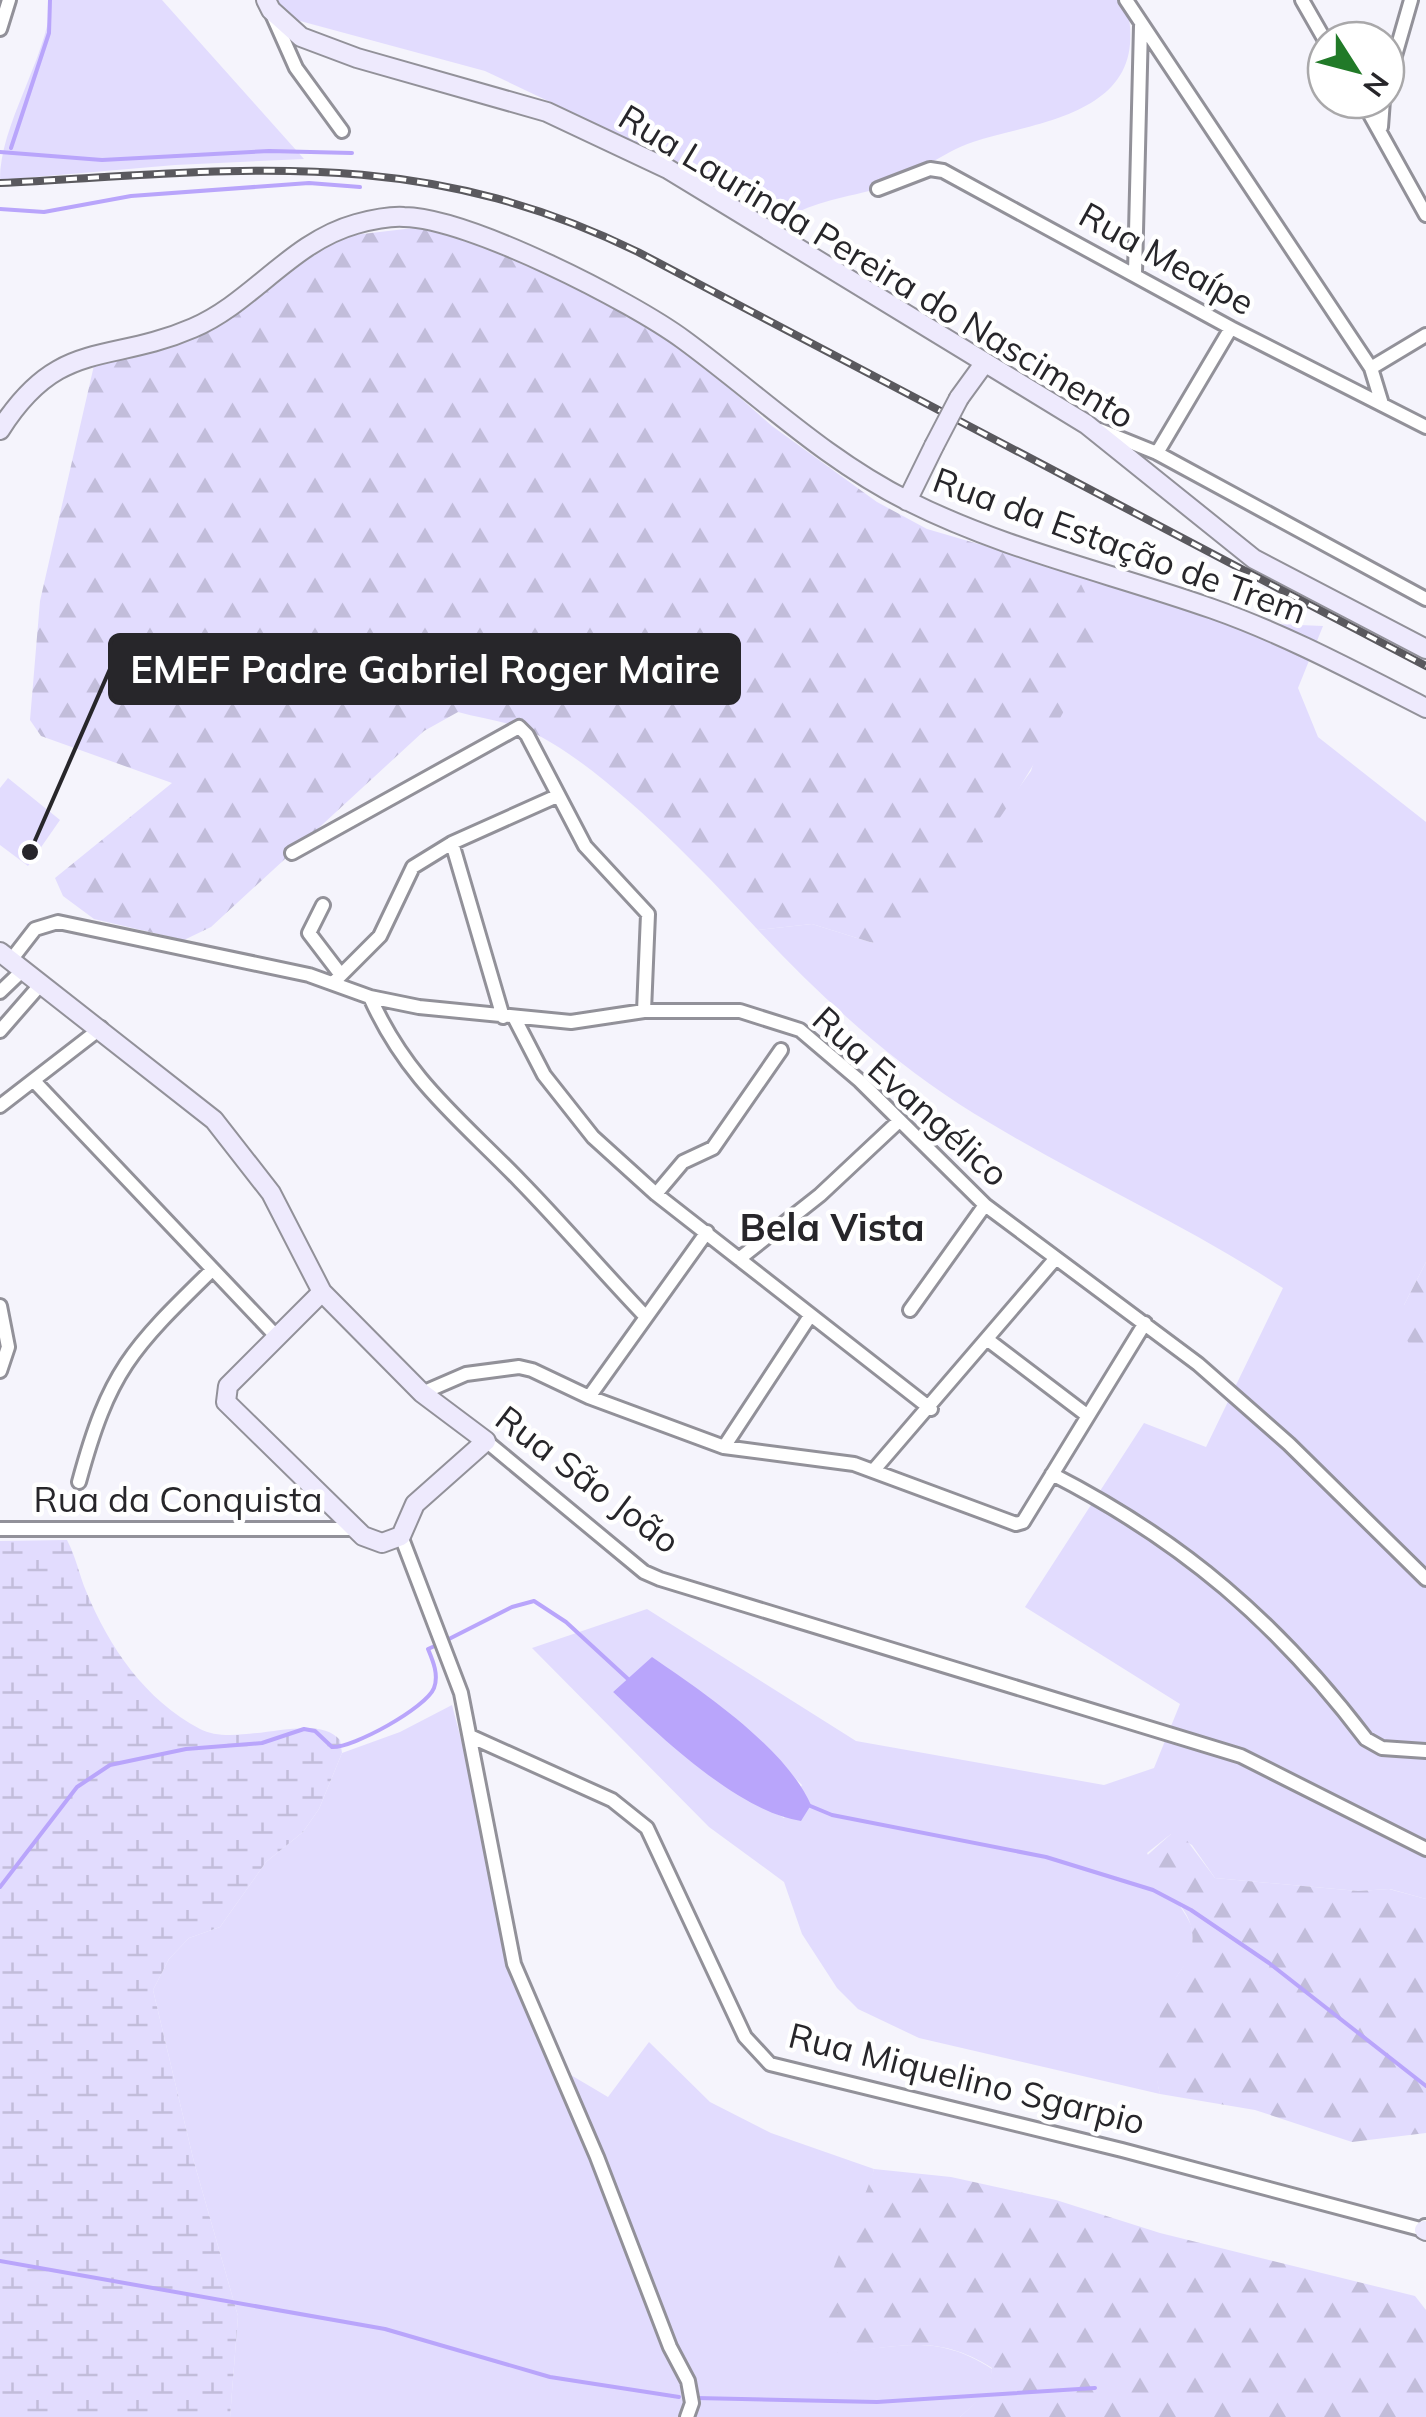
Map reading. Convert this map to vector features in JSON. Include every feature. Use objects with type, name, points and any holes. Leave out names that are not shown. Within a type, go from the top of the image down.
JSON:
[{"type":"street","points":[[1126,0],[1264,201],[1371,368],[1382,404]]},
{"type":"street","points":[[269,5],[296,68],[342,131]]},
{"type":"street","name":"Rua Laurinda Pereira do Nascimento","points":[[269,5],[302,37],[547,112],[612,140],[796,246],[983,365],[1086,424],[1254,559],[1426,649]]},
{"type":"street","points":[[0,29],[5,6]]},
{"type":"street","points":[[1135,273],[1141,24]]},
{"type":"street","points":[[1375,120],[1426,215]]},
{"type":"street","points":[[1381,130],[1382,120]]},
{"type":"street","name":"Rua Meaípe","points":[[878,190],[935,169],[1135,273],[1231,328],[1426,427]]},
{"type":"street","name":"Rua da Estação de Trem","points":[[0,430],[24,396],[52,371],[94,354],[195,328],[328,235],[356,224],[402,216],[485,238],[641,312],[684,340],[838,462],[907,501],[978,534],[1212,609],[1364,676],[1426,708]]},
{"type":"street","points":[[1157,453],[1231,328]]},
{"type":"street","points":[[1371,368],[1426,335]]},
{"type":"street","points":[[907,501],[959,398],[983,365]]},
{"type":"street","points":[[1086,424],[1157,453],[1426,598]]},
{"type":"street","points":[[292,853],[512,726],[528,736],[556,796],[596,861],[648,914],[644,1011]]},
{"type":"street","points":[[323,906],[309,933],[337,979],[380,936],[413,867],[452,843],[556,796]]},
{"type":"street","points":[[452,843],[509,1018],[562,1100],[593,1137],[656,1194],[931,1409]]},
{"type":"street","name":"Rua Evangélico","points":[[0,992],[11,961],[35,929],[58,922],[337,979],[370,996],[509,1018],[572,1022],[644,1011],[740,1011],[800,1030],[985,1205],[1145,1323],[1289,1444],[1426,1579]]},
{"type":"street","name":"Rua São João","points":[[11,961],[173,1084],[245,1155],[272,1192],[322,1292],[422,1393],[644,1572],[1241,1756],[1426,1849]]},
{"type":"street","points":[[0,1031],[41,984]]},
{"type":"street","points":[[370,996],[389,1040],[426,1090],[514,1174],[646,1317]]},
{"type":"street","points":[[0,1106],[101,1028]]},
{"type":"street","points":[[656,1194],[683,1162],[713,1148],[781,1050]]},
{"type":"street","points":[[34,1080],[276,1336]]},
{"type":"street","points":[[739,1259],[820,1195],[899,1121]]},
{"type":"street","points":[[910,1310],[985,1205]]},
{"type":"street","name":"Rua São João","points":[[589,1397],[707,1232]]},
{"type":"street","points":[[873,1471],[931,1409],[1056,1258]]},
{"type":"street","points":[[79,1482],[98,1410],[119,1371],[137,1344],[212,1270]]},
{"type":"street","points":[[322,1292],[228,1386],[226,1402],[355,1530],[382,1543],[401,1536]]},
{"type":"street","points":[[0,1306],[8,1348],[0,1371]]},
{"type":"street","points":[[724,1447],[810,1316]]},
{"type":"street","points":[[422,1393],[466,1374],[519,1368],[724,1447],[836,1461],[873,1471],[1009,1524],[1023,1522],[1145,1323]]},
{"type":"street","points":[[988,1340],[1088,1416]]},
{"type":"street","points":[[486,1442],[415,1504],[401,1536],[461,1693],[514,1964],[596,2156],[663,2330],[688,2380],[692,2403],[687,2417]]},
{"type":"street","points":[[1052,1474],[1146,1525],[1276,1630],[1374,1745],[1426,1751]]},
{"type":"street","name":"Rua da Conquista","points":[[0,1529],[355,1530]]},
{"type":"street","name":"Rua Miquelino Sgarpio","points":[[472,1737],[612,1800],[646,1828],[745,2037],[770,2064],[1425,2228]]},
{"type":"green space","points":[[52,0],[162,0],[304,159],[0,180],[7,137],[41,47]]},
{"type":"green space","points":[[266,0],[1122,0],[1129,21],[1130,44],[1124,68],[1111,88],[1070,114],[962,146],[885,186],[791,216],[485,71],[278,15]]},
{"type":"green space","points":[[456,223],[489,229],[530,247],[667,333],[772,426],[877,502],[927,529],[1075,572],[1100,623],[1102,641],[1005,810],[975,853],[908,922],[873,943],[812,924],[758,930],[648,819],[584,765],[525,729],[458,712],[424,731],[211,927],[184,940],[94,919],[63,896],[55,878],[172,783],[41,736],[30,720],[40,601],[95,361],[158,345],[337,237]]},
{"type":"green space","points":[[1075,572],[1230,622],[1323,626],[1298,688],[1318,737],[1426,822],[1426,1262],[1404,1305],[1426,1373],[1426,1899],[1390,1889],[1358,1891],[1215,1878],[1192,1845],[1171,1834],[1147,1853],[1189,1921],[1193,1937],[1187,1961],[1171,1988],[1163,2013],[1157,2055],[1160,2094],[919,2038],[858,2009],[837,1988],[802,1934],[784,1882],[709,1827],[532,1648],[647,1609],[856,1741],[1104,1785],[1154,1768],[1180,1704],[1025,1607],[1144,1423],[1206,1447],[1283,1288],[959,1104],[853,1023],[758,930],[812,924],[873,943],[959,870],[1031,771],[1086,598]],"holes":[[[652,1658],[751,1734],[802,1785],[784,1818],[695,1760],[613,1692]]]},
{"type":"green space","points":[[8,778],[60,820],[28,866],[0,845],[0,788]]},
{"type":"green space","points":[[1426,1262],[1426,1373],[1400,1328],[1404,1305]]},
{"type":"green space","points":[[67,1540],[95,1612],[118,1652],[146,1687],[180,1717],[216,1734],[313,1728],[340,1740],[342,1753],[319,1809],[303,1832],[266,1862],[220,1927],[189,1938],[169,1959],[153,1990],[194,2162],[238,2316],[230,2417],[0,2417],[0,1541]]},
{"type":"green space","points":[[452,1705],[542,2049],[559,2068],[608,2097],[649,2042],[710,2102],[771,2133],[874,2169],[829,2352],[913,2345],[971,2357],[992,2369],[989,2391],[960,2417],[230,2417],[238,2316],[194,2162],[153,1990],[169,1959],[189,1938],[220,1927],[266,1862],[303,1832],[319,1809],[342,1753],[400,1732]]},
{"type":"green space","points":[[1171,1834],[1182,1834],[1215,1878],[1358,1891],[1389,1889],[1426,1899],[1426,2133],[1352,2142],[1255,2110],[1160,2094],[1155,2060],[1158,2023],[1168,1991],[1189,1955],[1192,1935],[1183,1909],[1145,1870],[1142,1860]]},
{"type":"green space","points":[[874,2169],[951,2177],[1056,2200],[1160,2233],[1415,2296],[1426,2310],[1426,2417],[960,2417],[988,2391],[992,2368],[970,2356],[931,2346],[829,2353],[821,2335],[819,2324],[826,2290]]},
{"type":"shaded area","points":[[652,1657],[741,1723],[783,1763],[811,1805],[801,1821],[751,1803],[726,1787],[676,1749],[613,1692]]},
{"type":"waterway","points":[[11,148],[49,33],[50,0]]},
{"type":"waterway","points":[[0,152],[102,160],[269,151],[352,153]]},
{"type":"waterway","points":[[0,209],[44,212],[131,196],[309,183],[360,187]]},
{"type":"waterway","points":[[445,1641],[512,1607],[534,1601],[566,1622],[628,1679]]},
{"type":"waterway","points":[[0,1887],[77,1787],[110,1765],[186,1749],[262,1743],[304,1729],[315,1731],[332,1747],[356,1741],[404,1716],[428,1696],[436,1678],[428,1649],[437,1645]]},
{"type":"waterway","points":[[808,1805],[832,1815],[1046,1857],[1153,1890],[1191,1910],[1269,1963],[1426,2086]]},
{"type":"waterway","points":[[0,2261],[385,2329],[550,2377],[679,2397]]},
{"type":"waterway","points":[[696,2398],[877,2402],[1095,2388]]},
{"type":"railway","points":[[0,183],[168,173],[324,172],[401,179],[478,194],[556,217],[638,252],[1426,666]]},
{"type":"place","name":"EMEF Padre Gabriel Roger Maire","points":[[30,852]]},
{"type":"district","name":"Bela Vista","points":[[832,1227]]}]
